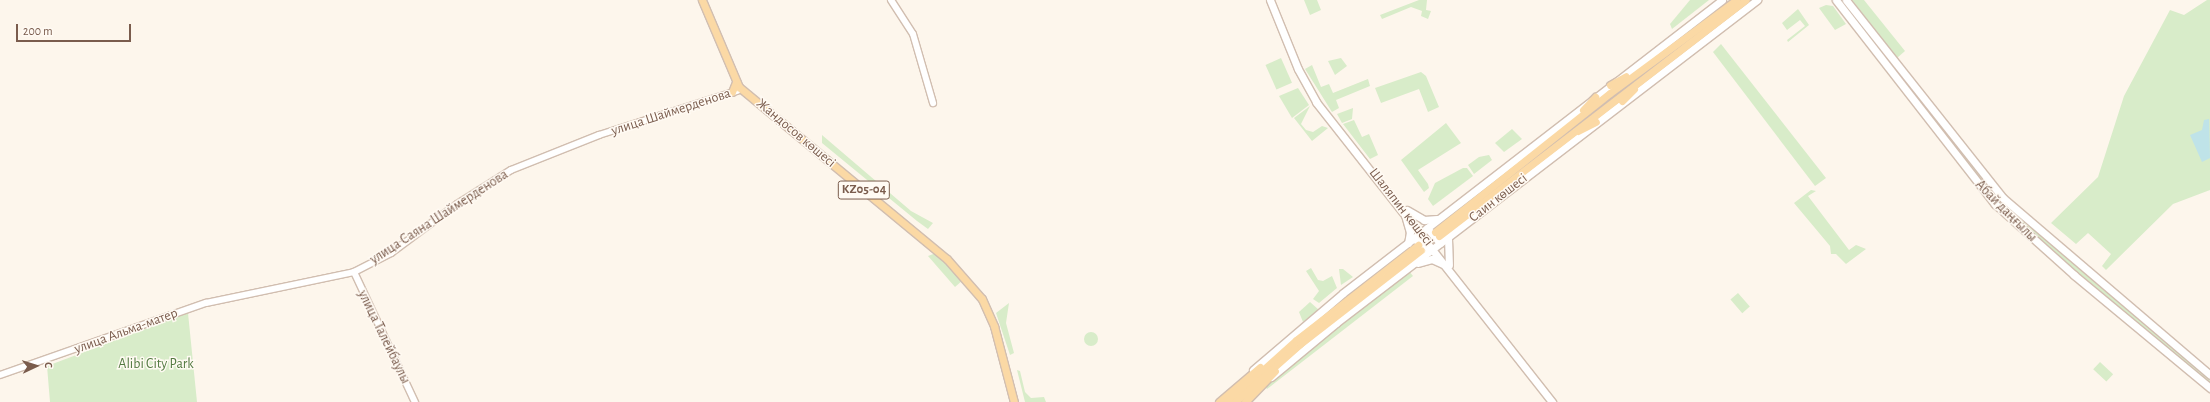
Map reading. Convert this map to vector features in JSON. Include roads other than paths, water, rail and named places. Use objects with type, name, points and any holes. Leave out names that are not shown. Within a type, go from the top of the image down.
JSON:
[{"type":"main road","name":"Жандосов көшесі","points":[[702,0],[736,82],[742,89],[957,269],[982,299],[994,326],[1014,402]]},
{"type":"main road","name":"Жандосов көшесі","points":[[707,0],[742,89]]},
{"type":"main road","name":"Шаляпин көшесі","points":[[1270,0],[1310,92],[1402,207],[1424,230],[1437,240],[1449,267],[1552,402]]},
{"type":"main road","name":"Саин көшесі","points":[[1219,402],[1289,337],[1610,85],[1722,0]]},
{"type":"main road","name":"Саин көшесі","points":[[1227,402],[1278,356],[1421,250],[1437,240],[1649,68],[1736,0]]},
{"type":"main road","name":"Саин көшесі","points":[[1437,240],[1570,125],[1746,0]]},
{"type":"main road","name":"Саин көшесі","points":[[1437,240],[1448,238],[1596,122],[1757,0]]},
{"type":"main road","name":"Абай даңғылы","points":[[1836,0],[1995,204],[2009,219],[2210,388]]},
{"type":"main road","name":"Абай даңғылы","points":[[1846,0],[2003,198],[2210,375]]},
{"type":"main road","points":[[1874,50],[1876,45],[1880,44]]},
{"type":"main road","points":[[1610,85],[1649,68]]},
{"type":"main road","points":[[1622,102],[1649,68]]},
{"type":"main road","points":[[732,92],[736,82]]},
{"type":"main road","points":[[1570,125],[1595,97]]},
{"type":"main road","points":[[1563,138],[1596,122]]},
{"type":"main road","points":[[1995,204],[2003,198]]},
{"type":"main road","points":[[1402,207],[1424,220],[1443,216]]},
{"type":"main road","points":[[1402,207],[1410,228],[1411,240],[1426,250],[1421,250]]},
{"type":"main road","points":[[2009,219],[2016,210]]},
{"type":"main road","points":[[1409,268],[1427,259],[1449,267],[1448,238]]},
{"type":"main road","name":"Саин көшесі","points":[[1245,402],[1266,381],[1409,268],[1421,250]]},
{"type":"main road","name":"Саин көшесі","points":[[1236,402],[1285,358],[1421,250]]},
{"type":"main road","points":[[1250,373],[1278,356]]},
{"type":"main road","points":[[1266,381],[1285,358]]},
{"type":"street","points":[[891,0],[913,34],[933,103]]},
{"type":"street","name":"улица Шаймерденова","points":[[599,136],[742,89]]},
{"type":"street","name":"улица Саяна Шаймерденова","points":[[206,303],[354,272],[390,253],[457,204],[511,170],[599,136]]},
{"type":"street","name":"улица Талейбаулы","points":[[354,272],[415,402]]},
{"type":"street","name":"улица Альма-матер","points":[[0,375],[206,303]]},
{"type":"water","points":[[2209,119],[2210,158],[2202,162],[2190,135],[2202,130],[2204,120]]},
{"type":"park label","name":"Alibi City Park","points":[[156,364]]}]
